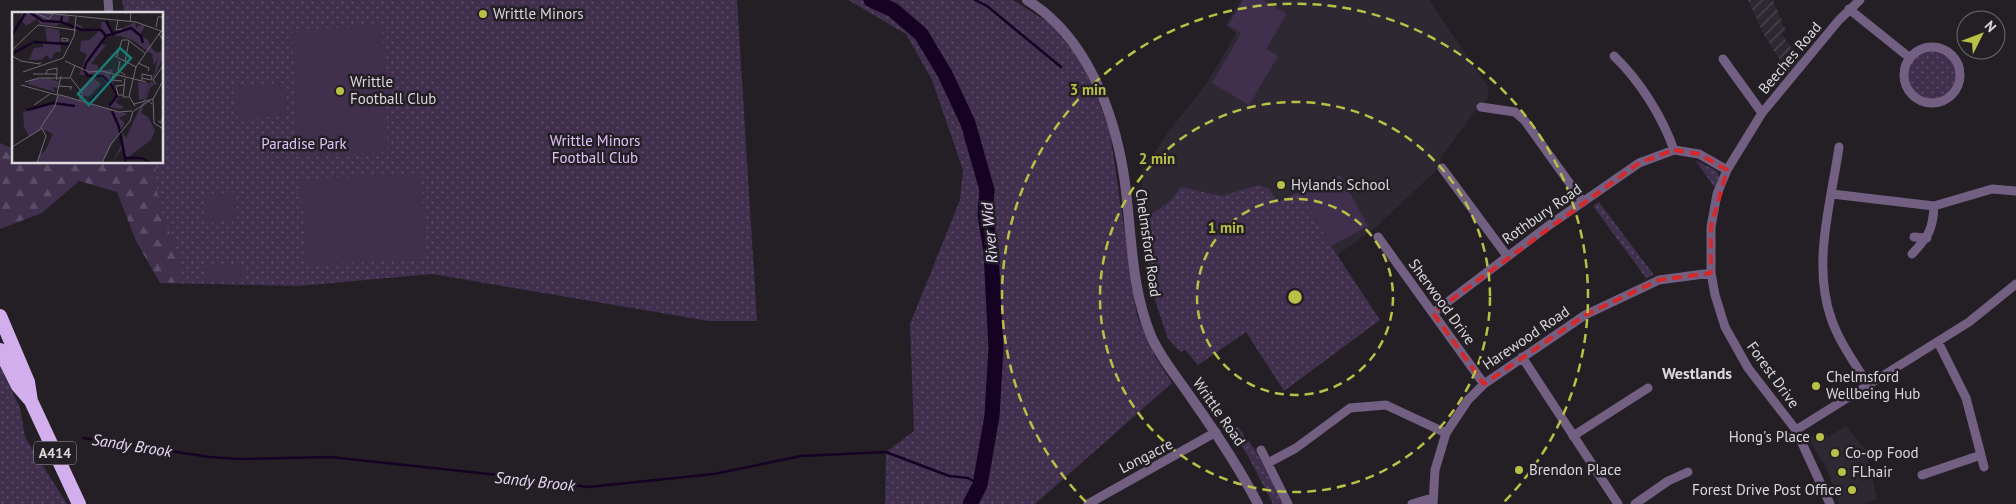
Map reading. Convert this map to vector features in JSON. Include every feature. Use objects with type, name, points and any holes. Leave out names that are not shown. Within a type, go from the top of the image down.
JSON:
[{"type":"highway","name":"A414","points":[[0,316],[28,382],[32,401],[79,504]]},
{"type":"highway","name":"A414","points":[[0,350],[18,386],[32,401]]},
{"type":"street","name":"Chelmsford Road","points":[[1027,0],[1052,18],[1069,37],[1088,67],[1108,110],[1124,178],[1129,237],[1136,284],[1145,322],[1152,338]]},
{"type":"street","name":"Beeches Road","points":[[1762,113],[1849,10],[1860,0]]},
{"type":"street","points":[[1849,10],[1910,58]]},
{"type":"street","points":[[1935,47],[1952,54],[1960,71],[1956,90],[1942,101],[1925,102],[1916,98],[1910,92],[1904,75],[1910,58],[1917,51],[1935,47]]},
{"type":"street","points":[[1614,56],[1624,65],[1664,123],[1674,150],[1699,154],[1727,170]]},
{"type":"street","points":[[1723,59],[1762,113]]},
{"type":"street","points":[[1481,107],[1515,112],[1524,121],[1583,202]]},
{"type":"street","name":"Forest Drive","points":[[1762,113],[1727,170],[1717,194],[1711,227],[1711,273],[1720,311],[1733,343],[1748,368],[1796,430],[1830,504]]},
{"type":"street","points":[[1839,147],[1822,254],[1823,288],[1838,336],[1868,385]]},
{"type":"street","name":"Rothbury Road","points":[[1433,313],[1507,256],[1639,163],[1674,150]]},
{"type":"street","points":[[1442,168],[1507,256]]},
{"type":"street","points":[[1832,194],[1934,206],[1992,189],[2016,190]]},
{"type":"street","points":[[1912,254],[1927,238],[1933,223],[1934,206]]},
{"type":"street","name":"Sherwood Drive","points":[[1378,237],[1484,384]]},
{"type":"street","points":[[1914,237],[1927,238]]},
{"type":"street","name":"Harewood Road","points":[[1432,501],[1435,470],[1446,433],[1468,400],[1484,384],[1586,315],[1650,284],[1670,278],[1711,273]]},
{"type":"street","points":[[1796,430],[1938,342],[1987,309],[2016,284]]},
{"type":"street","name":"Writtle Road","points":[[1152,338],[1160,354],[1232,455],[1258,504]]},
{"type":"street","points":[[1938,342],[1966,398],[1984,467]]},
{"type":"street","points":[[1522,357],[1618,504]]},
{"type":"street","points":[[1573,436],[1648,388]]},
{"type":"street","points":[[1268,463],[1296,448],[1350,408],[1386,405],[1446,433]]},
{"type":"street","name":"Longacre","points":[[1088,504],[1216,432]]},
{"type":"street","points":[[1261,450],[1288,504]]},
{"type":"street","points":[[1922,475],[1981,455]]},
{"type":"street","points":[[1635,504],[1668,482],[1688,472]]},
{"type":"street","points":[[1412,504],[1432,501]]},
{"type":"highlighted area","points":[[1674,150],[1699,154],[1727,170],[1711,227],[1711,273],[1659,280],[1585,315],[1484,384],[1433,313],[1639,163]]},
{"type":"shaded area","name":"Hylands School","points":[[1241,0],[1429,0],[1489,88],[1487,99],[1478,107],[1441,157],[1440,167],[1375,228],[1337,255],[1380,320],[1284,391],[1246,332],[1198,365],[1185,350],[1181,352],[1168,339],[1155,300],[1140,222],[1143,170],[1166,135],[1207,83],[1236,33],[1225,25]]},
{"type":"shaded area","points":[[1748,0],[1773,0],[1786,31],[1781,33],[1800,60],[1788,73],[1763,33]]},
{"type":"shaded area","points":[[1846,426],[1865,449],[1877,499],[1863,504],[1839,504],[1827,469],[1808,439],[1823,430],[1828,437]]},
{"type":"green space","points":[[122,0],[737,0],[757,321],[709,321],[432,274],[299,286],[160,283],[144,164],[164,164],[164,12],[125,12]]},
{"type":"green space","points":[[848,0],[1013,0],[1051,24],[1076,55],[1093,86],[1110,133],[1137,316],[1155,356],[1172,383],[1035,504],[885,504],[886,452],[914,431],[910,324],[960,200],[963,170],[932,80],[906,34]]},
{"type":"green space","points":[[1243,0],[1263,0],[1287,14],[1266,49],[1278,56],[1249,105],[1212,83],[1241,33],[1228,25]]},
{"type":"green space","name":"Writtle Football Club","points":[[382,26],[388,152],[298,157],[292,30]]},
{"type":"green space","points":[[1927,51],[1937,51],[1946,55],[1952,61],[1956,75],[1952,89],[1946,95],[1937,99],[1927,99],[1918,95],[1912,89],[1908,80],[1908,70],[1912,61],[1918,55]]},
{"type":"green space","points":[[285,83],[287,116],[238,119],[236,86]]},
{"type":"green space","points":[[0,143],[12,148],[12,164],[155,164],[158,201],[182,268],[176,282],[160,283],[136,241],[117,192],[79,181],[42,213],[0,229]]},
{"type":"green space","points":[[1695,160],[1717,171],[1719,176],[1715,188]]},
{"type":"green space","points":[[421,173],[426,259],[306,265],[301,180]]},
{"type":"green space","points":[[1340,175],[1368,226],[1331,246],[1303,195]]},
{"type":"green space","points":[[1260,185],[1269,189],[1278,202],[1297,193],[1303,195],[1331,246],[1380,320],[1284,391],[1246,332],[1198,365],[1185,350],[1181,352],[1168,339],[1155,300],[1140,222],[1169,202],[1181,187],[1221,196]]},
{"type":"green space","points":[[233,192],[237,219],[207,223],[203,196]]},
{"type":"green space","points":[[1599,202],[1654,275],[1646,278],[1593,206]]},
{"type":"green space","points":[[204,267],[244,267],[244,282],[204,281]]},
{"type":"green space","points":[[0,366],[20,408],[25,437],[67,504],[0,504]]},
{"type":"green space","points":[[1238,427],[1255,450],[1284,504],[1273,504],[1248,456],[1231,430]]},
{"type":"waterway","name":"River Wid","points":[[871,0],[893,10],[921,34],[945,74],[968,123],[987,190],[985,214],[991,252],[996,348],[992,416],[980,485],[970,504]]},
{"type":"waterway","points":[[975,0],[987,6],[1061,67]]},
{"type":"waterway","name":"Sandy Brook","points":[[83,438],[210,457],[239,459],[330,457],[518,477],[588,487],[714,474],[801,456],[886,452],[949,476],[968,478],[980,485]]},
{"type":"place","name":"Writtle Minors","points":[[483,14]]},
{"type":"place","name":"Writtle Football Club","points":[[340,91]]},
{"type":"place","name":"Hylands School","points":[[1281,185]]},
{"type":"place","name":"Chelmsford Wellbeing Hub","points":[[1816,386]]},
{"type":"place","name":"Hong's Place","points":[[1820,437]]},
{"type":"place","name":"Co-op Food","points":[[1835,453]]},
{"type":"place","name":"Brendon Place","points":[[1519,470]]},
{"type":"place","name":"FLhair","points":[[1842,472]]},
{"type":"place","name":"Forest Drive Post Office","points":[[1852,490]]},
{"type":"district","name":"Westlands","points":[[1697,373]]},
{"type":"park label","name":"Paradise Park","points":[[304,144]]},
{"type":"park label","name":"Writtle Minors Football Club","points":[[595,150]]}]
